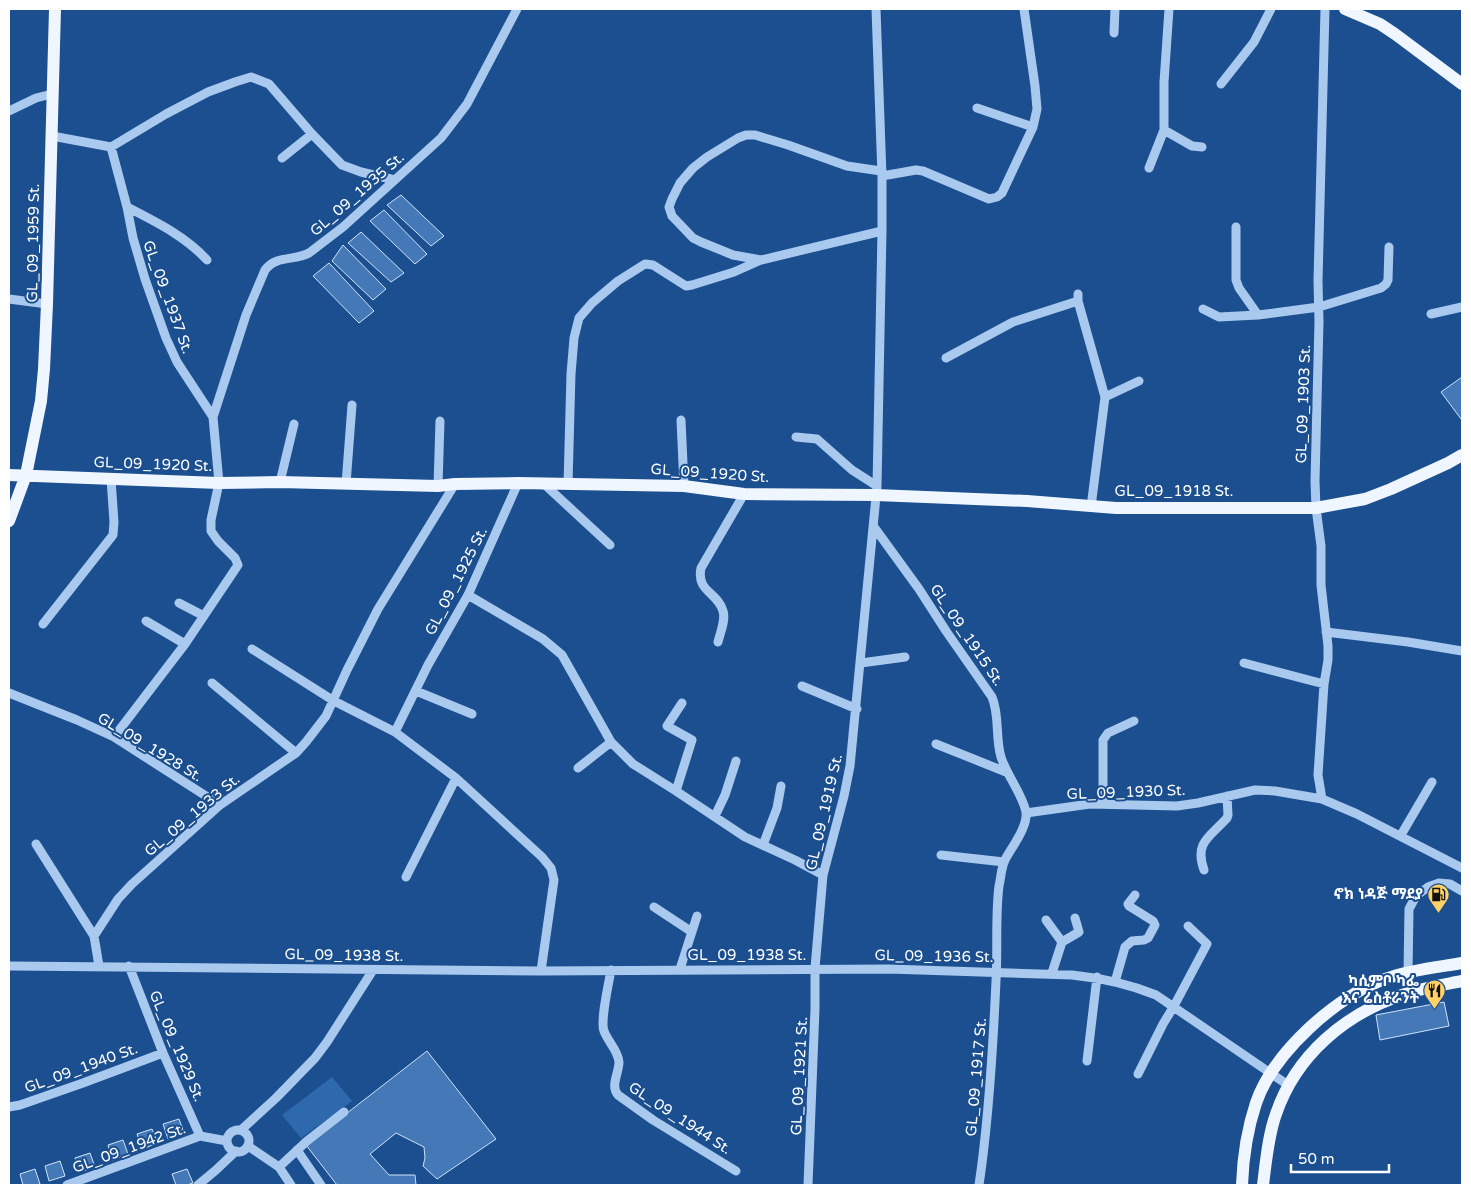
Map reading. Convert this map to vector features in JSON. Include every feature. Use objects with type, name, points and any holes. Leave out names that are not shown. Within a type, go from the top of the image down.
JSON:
[{"type":"main road","name":"GL_09_1959 St.","points":[[9,521],[26,475],[41,402],[44,369],[55,9]]},
{"type":"main road","points":[[1345,9],[1380,24],[1462,83]]},
{"type":"main road","name":"GL_09_1918 St.","points":[[876,491],[1116,508],[1316,508],[1365,499],[1448,463],[1462,454]]},
{"type":"main road","name":"GL_09_1920 St.","points":[[9,475],[219,483],[280,482],[438,486],[455,484],[543,483],[684,486],[744,494],[876,491]]},
{"type":"main road","points":[[1242,1185],[1244,1151],[1256,1102],[1271,1073],[1302,1035],[1341,1002],[1372,984],[1388,977],[1462,962]]},
{"type":"main road","points":[[1262,1185],[1276,1113],[1288,1085],[1300,1066],[1315,1049],[1341,1026],[1375,1005],[1404,994],[1462,981]]},
{"type":"street","name":"GL_09_1935 St.","points":[[213,417],[246,315],[265,270],[276,261],[309,254],[343,228],[441,138],[467,104],[517,9]]},
{"type":"street","name":"GL_09_1919 St.","points":[[815,968],[823,875],[849,778],[874,527],[882,231],[882,174],[876,9]]},
{"type":"street","points":[[761,260],[733,255],[693,238],[672,216],[669,207],[680,183],[693,168],[707,157],[746,135],[754,135],[847,166],[882,174],[923,170],[989,199],[1002,193],[1033,127],[1037,109],[1024,9]]},
{"type":"street","points":[[1114,9],[1114,33]]},
{"type":"street","points":[[1149,168],[1164,130],[1164,82],[1169,9]]},
{"type":"street","points":[[1221,84],[1254,42],[1271,9]]},
{"type":"street","name":"GL_09_1903 St.","points":[[1322,799],[1318,775],[1324,684],[1328,660],[1321,585],[1321,546],[1314,480],[1325,9]]},
{"type":"street","points":[[52,136],[111,147],[166,114],[208,92],[251,77],[269,84],[312,134],[342,165],[361,172],[395,180]]},
{"type":"street","points":[[9,111],[36,98],[52,94]]},
{"type":"street","points":[[977,108],[1033,127]]},
{"type":"street","points":[[1164,130],[1192,146],[1202,147]]},
{"type":"street","points":[[282,158],[312,134]]},
{"type":"street","name":"GL_09_1937 St.","points":[[111,147],[127,206],[133,238],[166,338],[177,362],[213,417]]},
{"type":"street","name":"GL_09_1937 St.","points":[[127,206],[181,237],[196,248],[207,260]]},
{"type":"street","points":[[1236,226],[1236,280],[1239,288],[1258,315]]},
{"type":"street","points":[[568,484],[571,374],[574,338],[579,318],[592,302],[618,281],[644,264],[654,265],[679,283],[686,286],[692,285],[734,272],[761,260],[882,231]]},
{"type":"street","points":[[1203,309],[1218,317],[1258,315],[1319,307],[1384,286],[1388,280],[1389,247]]},
{"type":"street","points":[[946,358],[1013,322],[1078,298],[1105,397],[1091,506]]},
{"type":"street","points":[[9,299],[47,304]]},
{"type":"street","points":[[1431,314],[1462,307]]},
{"type":"street","points":[[1105,397],[1139,381]]},
{"type":"street","points":[[346,484],[352,405]]},
{"type":"street","points":[[114,737],[185,644],[238,565],[236,558],[218,541],[211,531],[211,520],[219,483],[213,417]]},
{"type":"street","points":[[681,420],[684,486]]},
{"type":"street","points":[[438,486],[440,421]]},
{"type":"street","points":[[280,482],[294,424]]},
{"type":"street","points":[[796,437],[816,439],[876,491]]},
{"type":"street","points":[[43,624],[113,535],[112,479]]},
{"type":"street","name":"GL_09_1925 St.","points":[[395,732],[428,665],[468,596],[518,483]]},
{"type":"street","points":[[543,483],[610,545]]},
{"type":"street","name":"GL_09_1933 St.","points":[[94,936],[118,899],[220,806],[296,753],[326,716],[378,610],[455,484]]},
{"type":"street","points":[[718,642],[724,620],[723,611],[719,603],[701,583],[699,575],[701,568],[744,494]]},
{"type":"street","name":"GL_09_1915 St.","points":[[874,527],[919,589],[992,697],[996,710],[996,731],[1000,755],[1026,813]]},
{"type":"street","points":[[468,596],[543,639],[562,655],[611,742],[633,764],[745,837],[823,875]]},
{"type":"street","points":[[179,603],[204,616]]},
{"type":"street","points":[[146,621],[185,644]]},
{"type":"street","points":[[1326,632],[1462,651]]},
{"type":"street","points":[[252,649],[334,701],[395,732],[456,778],[542,857],[550,868],[554,880],[541,971]]},
{"type":"street","points":[[861,663],[905,657]]},
{"type":"street","points":[[1244,663],[1324,684]]},
{"type":"street","points":[[212,683],[296,753]]},
{"type":"street","points":[[802,686],[857,709]]},
{"type":"street","points":[[416,691],[472,714]]},
{"type":"street","name":"GL_09_1928 St.","points":[[9,693],[114,737],[220,806]]},
{"type":"street","points":[[676,791],[692,740],[667,726],[682,703]]},
{"type":"street","points":[[1103,804],[1103,740],[1108,733],[1134,720]]},
{"type":"street","points":[[578,768],[611,742]]},
{"type":"street","points":[[936,744],[1006,772]]},
{"type":"street","points":[[715,816],[725,796],[736,760]]},
{"type":"street","points":[[406,877],[456,778]]},
{"type":"street","points":[[1401,835],[1432,782]]},
{"type":"street","points":[[763,845],[774,815],[780,786]]},
{"type":"street","name":"GL_09_1930 St.","points":[[1026,813],[1090,804],[1177,806],[1255,790],[1275,791],[1322,799],[1401,835],[1462,868]]},
{"type":"street","points":[[1204,870],[1200,852],[1202,845],[1207,837],[1227,818],[1227,796]]},
{"type":"street","points":[[997,971],[996,917],[999,887],[1004,862],[1024,824],[1026,813]]},
{"type":"street","points":[[36,844],[94,936],[99,966]]},
{"type":"street","points":[[941,855],[1004,862]]},
{"type":"street","points":[[1408,973],[1409,909],[1416,896],[1428,886],[1439,883],[1450,884],[1462,891]]},
{"type":"street","points":[[1115,982],[1125,947],[1132,941],[1148,938],[1155,925],[1153,921],[1129,906],[1128,904],[1135,895]]},
{"type":"street","name":"GL_09_1938 St.","points":[[654,908],[692,932]]},
{"type":"street","name":"GL_09_1938 St.","points":[[680,969],[697,916]]},
{"type":"street","points":[[1052,973],[1062,942],[1079,932],[1075,918]]},
{"type":"street","points":[[1046,920],[1062,942]]},
{"type":"street","points":[[1138,1074],[1207,944],[1188,926]]},
{"type":"street","name":"GL_09_1938 St.","points":[[9,966],[541,971],[815,968]]},
{"type":"street","name":"GL_09_1929 St.","points":[[129,966],[163,1053],[200,1136]]},
{"type":"street","name":"GL_09_1936 St.","points":[[815,968],[997,971],[1097,977],[1156,995],[1288,1085]]},
{"type":"street","name":"GL_09_1921 St.","points":[[808,1185],[815,968]]},
{"type":"street","points":[[241,1130],[315,1058],[373,970]]},
{"type":"street","name":"GL_09_1944 St.","points":[[611,970],[605,996],[603,1028],[618,1058],[619,1064],[614,1092],[653,1120],[736,1171]]},
{"type":"street","name":"GL_09_1917 St.","points":[[979,1185],[990,1074],[997,971]]},
{"type":"street","points":[[1087,1061],[1097,977]]},
{"type":"street","name":"GL_09_1940 St.","points":[[9,1107],[83,1084],[163,1053]]},
{"type":"street","points":[[279,1167],[307,1141],[344,1112]]},
{"type":"street","points":[[241,1130],[248,1136],[249,1141],[248,1146],[240,1152],[231,1149],[227,1141],[228,1136],[232,1132],[241,1130]]},
{"type":"street","points":[[200,1136],[227,1141]]},
{"type":"street","name":"GL_09_1942 St.","points":[[67,1185],[200,1136]]},
{"type":"street","points":[[248,1146],[279,1167],[291,1185]]},
{"type":"street","points":[[297,1150],[321,1185]]},
{"type":"street","points":[[198,1185],[236,1151]]},
{"type":"shaded area","points":[[332,1077],[352,1101],[301,1138],[282,1115]]},
{"type":"building","points":[[401,195],[444,236],[431,246],[387,205]]},
{"type":"building","points":[[384,210],[427,254],[415,264],[370,221]]},
{"type":"building","points":[[361,232],[404,273],[391,282],[348,243]]},
{"type":"building","points":[[343,245],[386,289],[373,300],[332,261]]},
{"type":"building","points":[[329,263],[374,311],[359,323],[313,276]]},
{"type":"building","points":[[1462,377],[1462,418],[1461,419],[1441,392]]},
{"type":"building","points":[[1444,1002],[1449,1026],[1380,1040],[1376,1015]]},
{"type":"building","points":[[427,1051],[496,1139],[437,1179],[423,1166],[425,1158],[424,1147],[396,1133],[370,1154],[389,1175],[415,1175],[416,1185],[337,1185],[306,1145]]},
{"type":"building","points":[[179,1119],[184,1133],[168,1139],[163,1124]]},
{"type":"building","points":[[152,1129],[158,1143],[142,1149],[137,1134]]},
{"type":"building","points":[[123,1140],[128,1154],[112,1160],[108,1145]]},
{"type":"building","points":[[90,1153],[95,1167],[79,1172],[75,1158]]},
{"type":"building","points":[[60,1161],[65,1176],[49,1181],[45,1166]]},
{"type":"building","points":[[35,1169],[40,1184],[23,1185],[20,1174]]},
{"type":"building","points":[[187,1169],[193,1183],[176,1185],[172,1174]]},
{"type":"place","name":"ኖክ ነዳጅ ማደያ","points":[[1439,913]]},
{"type":"place","name":"ካሲምቦ ካፌ እና ሬስቶራንት","points":[[1435,1009]]}]
